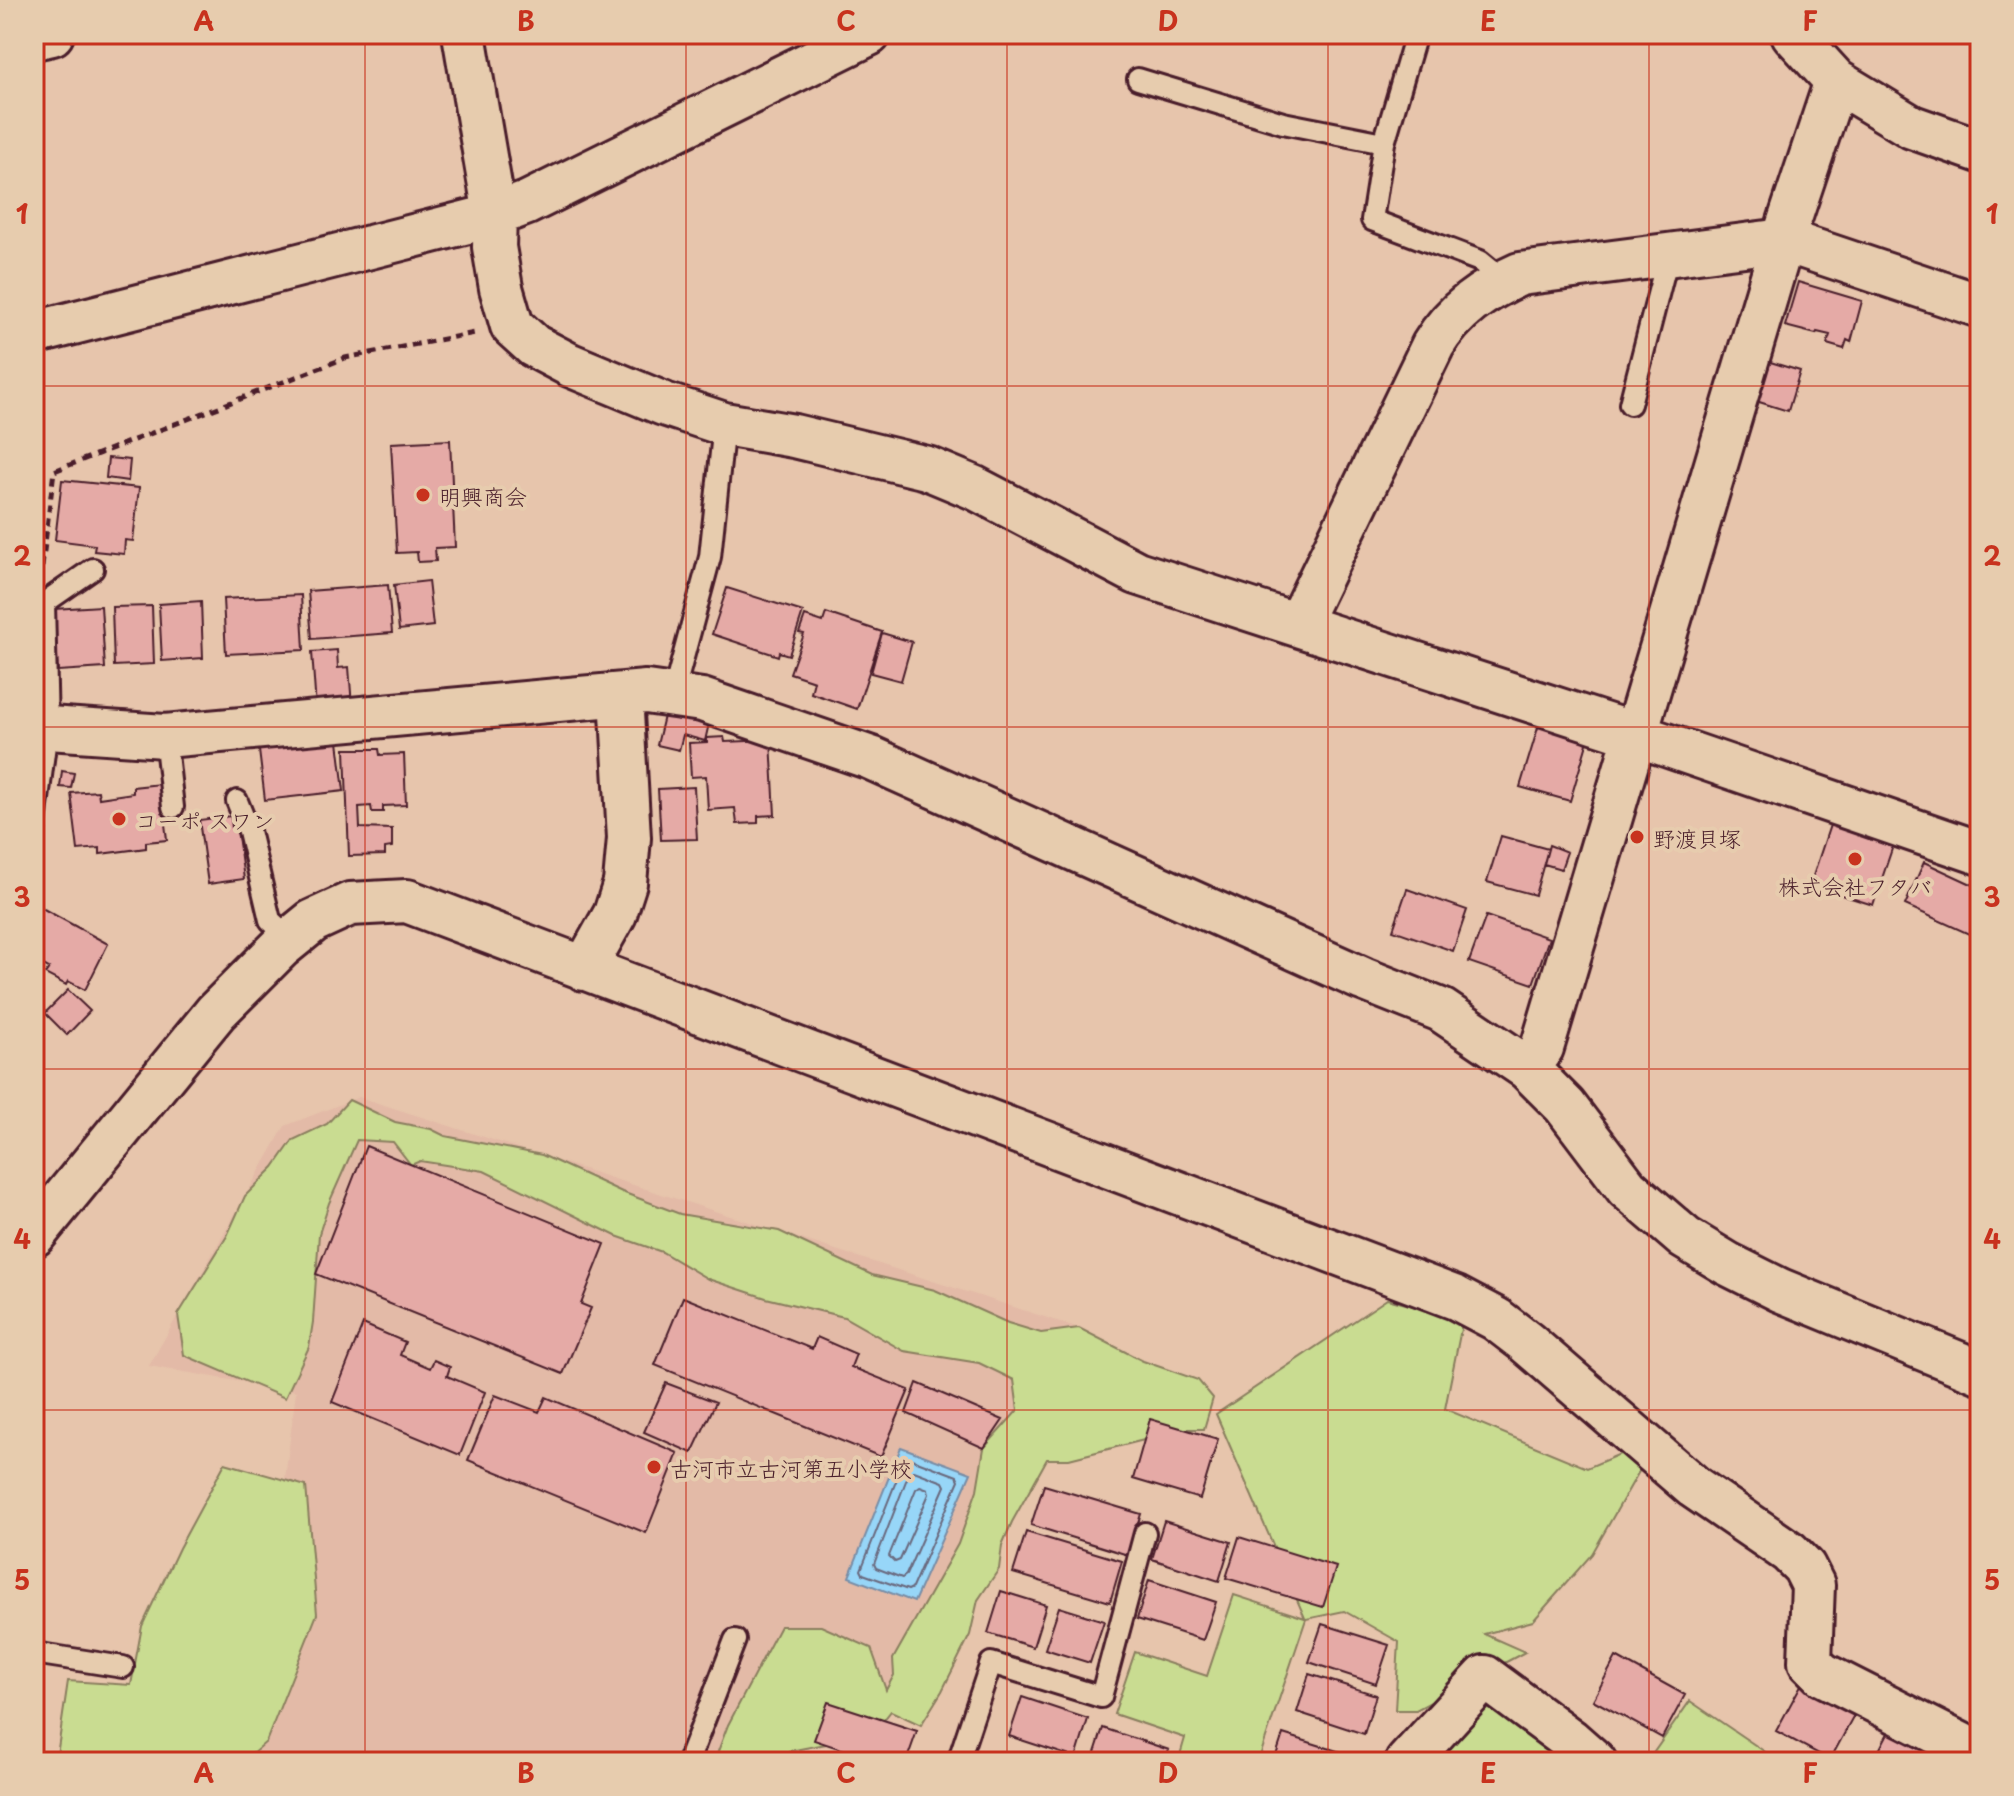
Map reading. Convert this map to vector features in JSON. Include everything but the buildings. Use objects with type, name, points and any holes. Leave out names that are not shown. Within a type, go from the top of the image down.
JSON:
[{"type":"street","points":[[34,38],[52,34]]},
{"type":"street","points":[[464,34],[495,215],[496,260],[501,288],[512,326],[534,346],[570,365],[664,404],[724,424],[794,436],[927,468],[975,488],[1137,573],[1637,735],[1980,853]]},
{"type":"street","points":[[34,333],[495,215],[527,203],[869,34]]},
{"type":"street","points":[[1793,34],[1836,81],[1912,127],[1980,151]]},
{"type":"street","points":[[1527,1068],[1542,1048],[1783,240],[1836,81]]},
{"type":"street","points":[[1298,624],[1433,345],[1466,304],[1499,283],[1520,274],[1783,240],[1980,306]]},
{"type":"street","points":[[41,728],[165,736],[646,692],[702,700],[871,758],[1363,979],[1441,1010],[1527,1068],[1565,1106],[1627,1188],[1685,1238],[1780,1290],[1980,1372]]},
{"type":"street","points":[[584,969],[615,914],[625,883],[629,838],[621,695]]},
{"type":"street","points":[[34,1235],[216,1012],[290,939],[313,921],[350,904],[407,901],[1456,1298],[1496,1319],[1694,1487],[1789,1552],[1804,1567],[1813,1585],[1810,1662],[1822,1674],[1980,1754]]},
{"type":"street","points":[[1407,1762],[1485,1677],[1595,1762]]},
{"type":"lane","points":[[1416,34],[1384,143],[1372,220],[1480,261],[1491,270],[1499,283]]},
{"type":"lane","points":[[1138,79],[1283,123],[1384,143]]},
{"type":"lane","points":[[1630,404],[1668,256]]},
{"type":"lane","points":[[673,695],[710,557],[724,424]]},
{"type":"lane","points":[[34,830],[41,728],[44,603],[93,569]]},
{"type":"lane","points":[[165,736],[173,807]]},
{"type":"lane","points":[[237,801],[249,831],[270,920],[290,939]]},
{"type":"lane","points":[[958,1762],[991,1663],[1101,1697],[1145,1533]]},
{"type":"lane","points":[[688,1762],[735,1640]]},
{"type":"lane","points":[[34,1653],[123,1667]]},
{"type":"path","points":[[44,603],[40,592],[54,471],[345,358],[512,326]]},
{"type":"shaded area","name":"古河市立古河第五小学校","points":[[359,1097],[1079,1328],[923,1707],[794,1660],[752,1762],[180,1762],[277,1543],[296,1391],[149,1366],[285,1126]]},
{"type":"green space","points":[[349,1100],[395,1122],[431,1129],[445,1136],[542,1155],[622,1192],[680,1214],[779,1231],[872,1275],[935,1290],[1008,1323],[1041,1333],[1079,1328],[1143,1361],[1198,1380],[1213,1398],[1204,1429],[1172,1429],[1144,1440],[1069,1459],[1047,1459],[1012,1522],[1002,1545],[999,1569],[978,1600],[970,1635],[921,1725],[891,1711],[872,1735],[790,1751],[779,1762],[714,1762],[728,1725],[780,1626],[821,1626],[871,1648],[886,1690],[894,1675],[893,1659],[958,1544],[977,1490],[984,1448],[1018,1410],[1014,1380],[979,1363],[904,1351],[844,1317],[766,1298],[708,1279],[662,1252],[616,1236],[484,1171],[420,1161],[411,1165],[393,1142],[357,1140],[319,1234],[309,1347],[285,1398],[184,1355],[178,1315],[227,1236],[245,1196],[274,1167],[293,1140],[327,1124]]},
{"type":"green space","points":[[1387,1299],[1463,1319],[1445,1409],[1587,1468],[1658,1438],[1592,1554],[1533,1621],[1484,1634],[1525,1652],[1416,1710],[1395,1710],[1399,1642],[1344,1611],[1306,1619],[1258,1762],[1178,1762],[1185,1738],[1114,1714],[1135,1652],[1207,1676],[1234,1595],[1305,1618],[1216,1414]]},
{"type":"green space","points":[[225,1463],[306,1486],[317,1614],[266,1742],[243,1762],[56,1762],[68,1681],[131,1685],[142,1626],[179,1548]]},
{"type":"green space","points":[[1480,1701],[1524,1720],[1572,1762],[1422,1762]]},
{"type":"green space","points":[[1690,1701],[1780,1762],[1647,1762]]},
{"type":"water","points":[[901,1447],[971,1473],[914,1602],[849,1577]]},
{"type":"place","name":"明興商会","points":[[423,495]]},
{"type":"place","name":"コーポ スワン","points":[[119,819]]},
{"type":"place","name":"野渡貝塚","points":[[1637,837]]},
{"type":"place","name":"株式会社フタバ","points":[[1855,859]]},
{"type":"place","name":"古河市立古河第五小学校","points":[[654,1467]]}]
